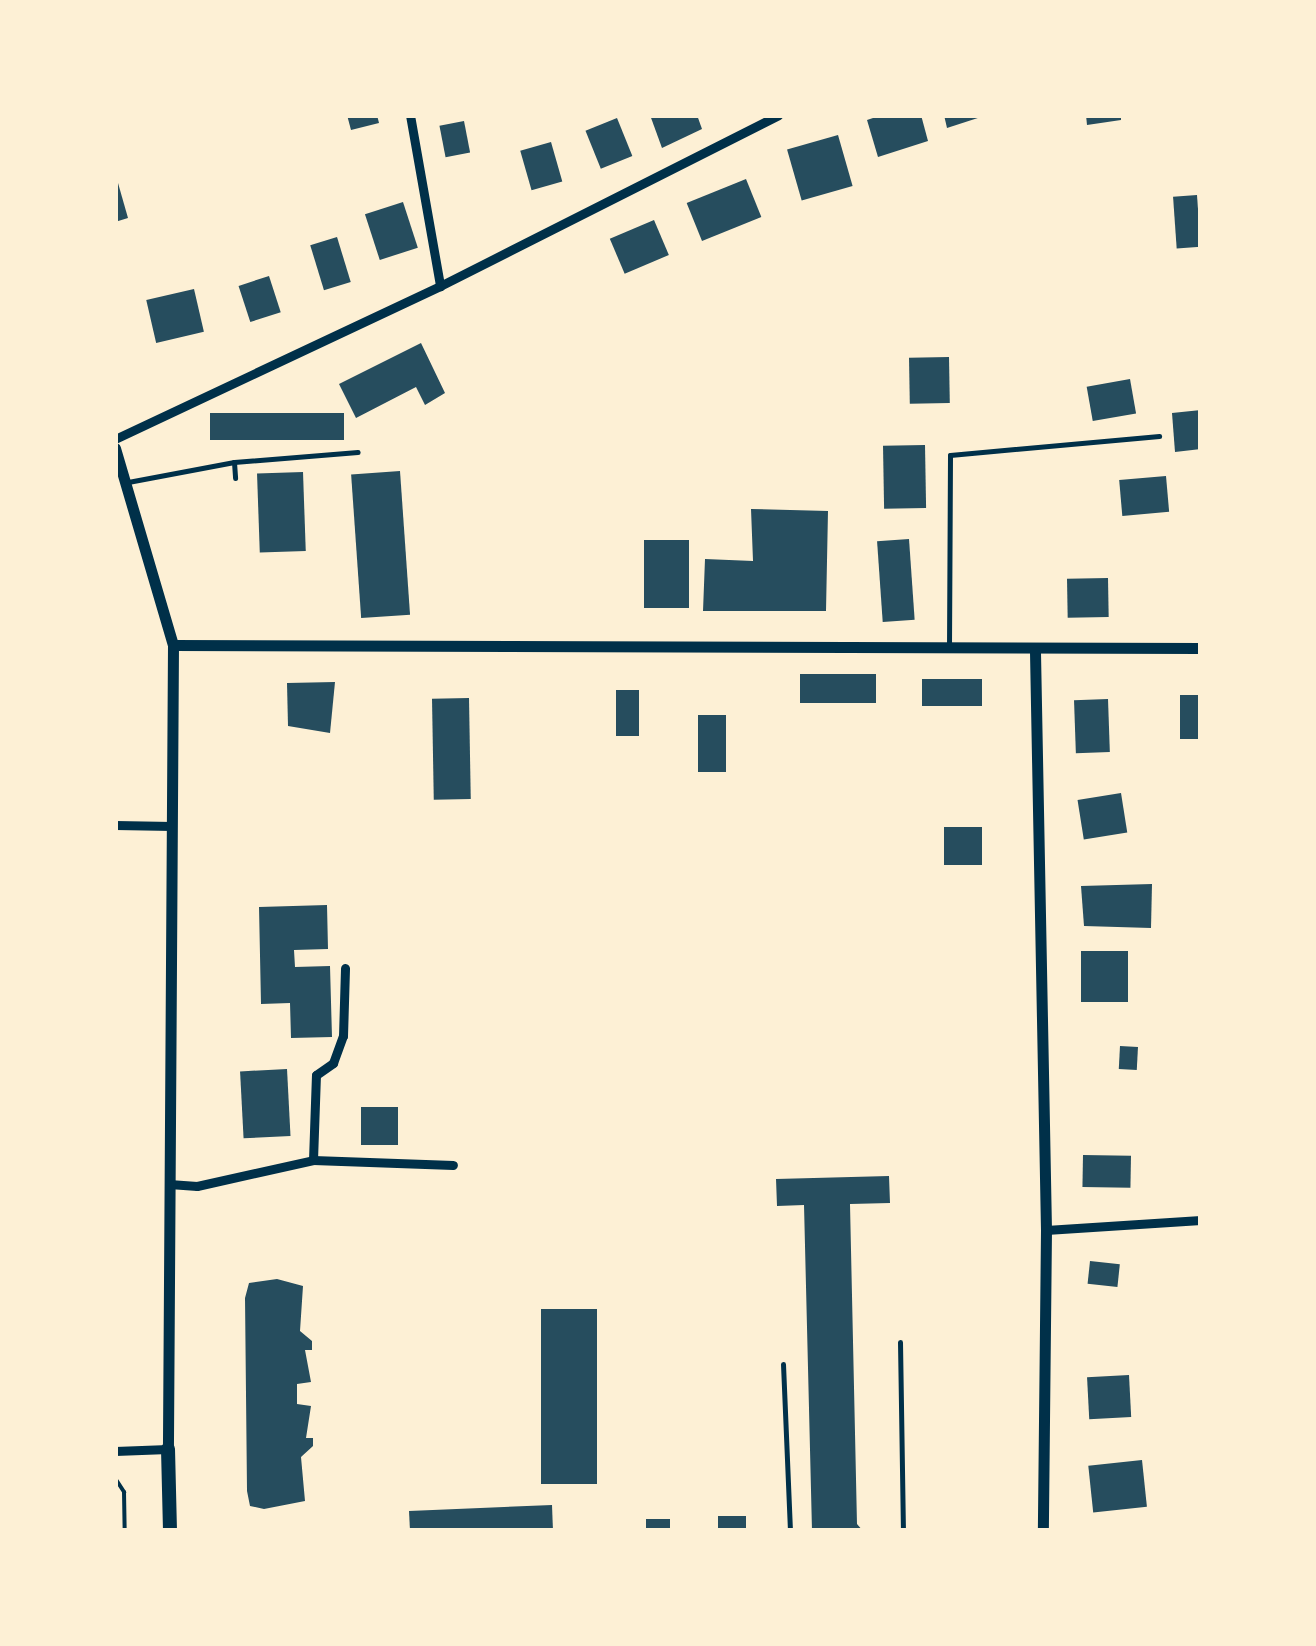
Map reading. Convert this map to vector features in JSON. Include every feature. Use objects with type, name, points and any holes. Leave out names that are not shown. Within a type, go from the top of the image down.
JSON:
[{"type":"main road","points":[[168,1450],[170,1531]]},
{"type":"street","points":[[410,115],[440,286]]},
{"type":"street","points":[[115,440],[440,286],[778,115]]},
{"type":"street","points":[[115,448],[173,644],[168,1450],[115,1450]]},
{"type":"street","points":[[173,644],[1035,652],[1201,648]]},
{"type":"street","points":[[1035,652],[1046,1230],[1044,1531]]},
{"type":"street","points":[[115,825],[172,826]]},
{"type":"street","points":[[313,1160],[316,1076],[333,1062],[343,1036],[344,968]]},
{"type":"street","points":[[170,1184],[198,1186],[313,1160],[453,1165]]},
{"type":"street","points":[[1046,1230],[1201,1220]]},
{"type":"lane","points":[[949,651],[950,455],[1158,436]]},
{"type":"lane","points":[[125,483],[234,462],[358,452]]},
{"type":"lane","points":[[234,462],[235,478]]},
{"type":"lane","points":[[900,1342],[903,1531]]},
{"type":"lane","points":[[783,1364],[790,1531]]},
{"type":"path","points":[[115,1478],[124,1492],[125,1531]]},
{"type":"building","points":[[347,115],[377,115],[379,123],[351,130]]},
{"type":"building","points":[[650,115],[697,115],[702,129],[662,148]]},
{"type":"building","points":[[882,115],[921,115],[928,141],[878,157],[867,120]]},
{"type":"building","points":[[944,115],[984,115],[984,116],[947,128]]},
{"type":"building","points":[[1086,115],[1121,115],[1121,120],[1087,125]]},
{"type":"building","points":[[617,118],[632,156],[601,169],[585,131]]},
{"type":"building","points":[[464,121],[470,152],[446,157],[439,126]]},
{"type":"building","points":[[838,135],[853,186],[802,201],[787,150]]},
{"type":"building","points":[[551,142],[562,181],[532,190],[520,151]]},
{"type":"building","points":[[115,177],[128,218],[115,222]]},
{"type":"building","points":[[746,179],[761,217],[702,241],[687,203]]},
{"type":"building","points":[[1197,195],[1201,247],[1177,249],[1173,197]]},
{"type":"building","points":[[403,202],[418,248],[380,260],[365,214]]},
{"type":"building","points":[[654,220],[669,255],[625,274],[610,239]]},
{"type":"building","points":[[337,237],[351,282],[324,290],[310,245]]},
{"type":"building","points":[[269,276],[281,312],[250,322],[239,286]]},
{"type":"building","points":[[194,289],[204,332],[156,343],[146,300]]},
{"type":"building","points":[[421,343],[445,393],[425,405],[416,387],[356,418],[339,384]]},
{"type":"building","points":[[949,357],[950,403],[910,404],[909,358]]},
{"type":"building","points":[[1130,379],[1136,413],[1093,421],[1087,387]]},
{"type":"building","points":[[1201,410],[1201,449],[1175,452],[1172,413]]},
{"type":"building","points":[[210,413],[344,413],[344,440],[210,440]]},
{"type":"building","points":[[925,445],[926,508],[884,509],[883,446]]},
{"type":"building","points":[[400,471],[410,615],[361,618],[351,474]]},
{"type":"building","points":[[303,472],[306,551],[260,553],[257,474]]},
{"type":"building","points":[[1166,476],[1169,512],[1122,516],[1119,480]]},
{"type":"building","points":[[751,509],[828,511],[826,611],[703,611],[705,559],[753,561]]},
{"type":"building","points":[[909,539],[915,620],[883,622],[877,541]]},
{"type":"building","points":[[644,540],[689,540],[689,608],[644,608]]},
{"type":"building","points":[[1108,578],[1109,617],[1068,618],[1067,579]]},
{"type":"building","points":[[800,674],[876,674],[876,703],[800,703]]},
{"type":"building","points":[[922,679],[982,679],[982,706],[922,706]]},
{"type":"building","points":[[335,682],[330,733],[288,726],[287,683]]},
{"type":"building","points":[[616,690],[639,690],[639,736],[616,736]]},
{"type":"building","points":[[1180,695],[1201,695],[1201,739],[1180,739]]},
{"type":"building","points":[[469,698],[471,799],[434,800],[432,699]]},
{"type":"building","points":[[1108,699],[1110,752],[1076,753],[1074,700]]},
{"type":"building","points":[[698,715],[726,715],[726,772],[698,772]]},
{"type":"building","points":[[1121,793],[1127,833],[1084,839],[1078,800]]},
{"type":"building","points":[[944,827],[982,827],[982,865],[944,865]]},
{"type":"building","points":[[1152,884],[1151,928],[1084,926],[1081,886]]},
{"type":"building","points":[[327,905],[328,949],[294,950],[295,967],[330,966],[332,1037],[291,1038],[290,1003],[261,1004],[259,907]]},
{"type":"building","points":[[1081,951],[1128,951],[1128,1002],[1081,1002]]},
{"type":"building","points":[[1120,1046],[1138,1047],[1137,1070],[1119,1069]]},
{"type":"building","points":[[287,1069],[291,1136],[244,1138],[240,1071]]},
{"type":"building","points":[[361,1107],[398,1107],[398,1145],[361,1145]]},
{"type":"building","points":[[1083,1155],[1131,1156],[1130,1188],[1082,1187]]},
{"type":"building","points":[[889,1176],[890,1203],[850,1204],[857,1524],[863,1531],[812,1531],[804,1205],[777,1206],[776,1179]]},
{"type":"building","points":[[1090,1261],[1120,1264],[1117,1287],[1088,1284]]},
{"type":"building","points":[[277,1279],[303,1286],[300,1331],[312,1341],[312,1350],[305,1350],[311,1382],[297,1384],[297,1404],[311,1406],[306,1438],[313,1438],[313,1446],[301,1457],[305,1501],[264,1509],[250,1506],[247,1491],[245,1298],[249,1283]]},
{"type":"building","points":[[541,1309],[597,1309],[597,1484],[541,1484]]},
{"type":"building","points":[[1129,1375],[1131,1417],[1089,1419],[1087,1377]]},
{"type":"building","points":[[1142,1460],[1147,1507],[1093,1512],[1088,1466]]},
{"type":"building","points":[[552,1505],[553,1531],[410,1531],[409,1511]]},
{"type":"building","points":[[718,1516],[746,1516],[746,1531],[718,1531]]},
{"type":"building","points":[[646,1519],[670,1519],[670,1531],[646,1531]]}]
